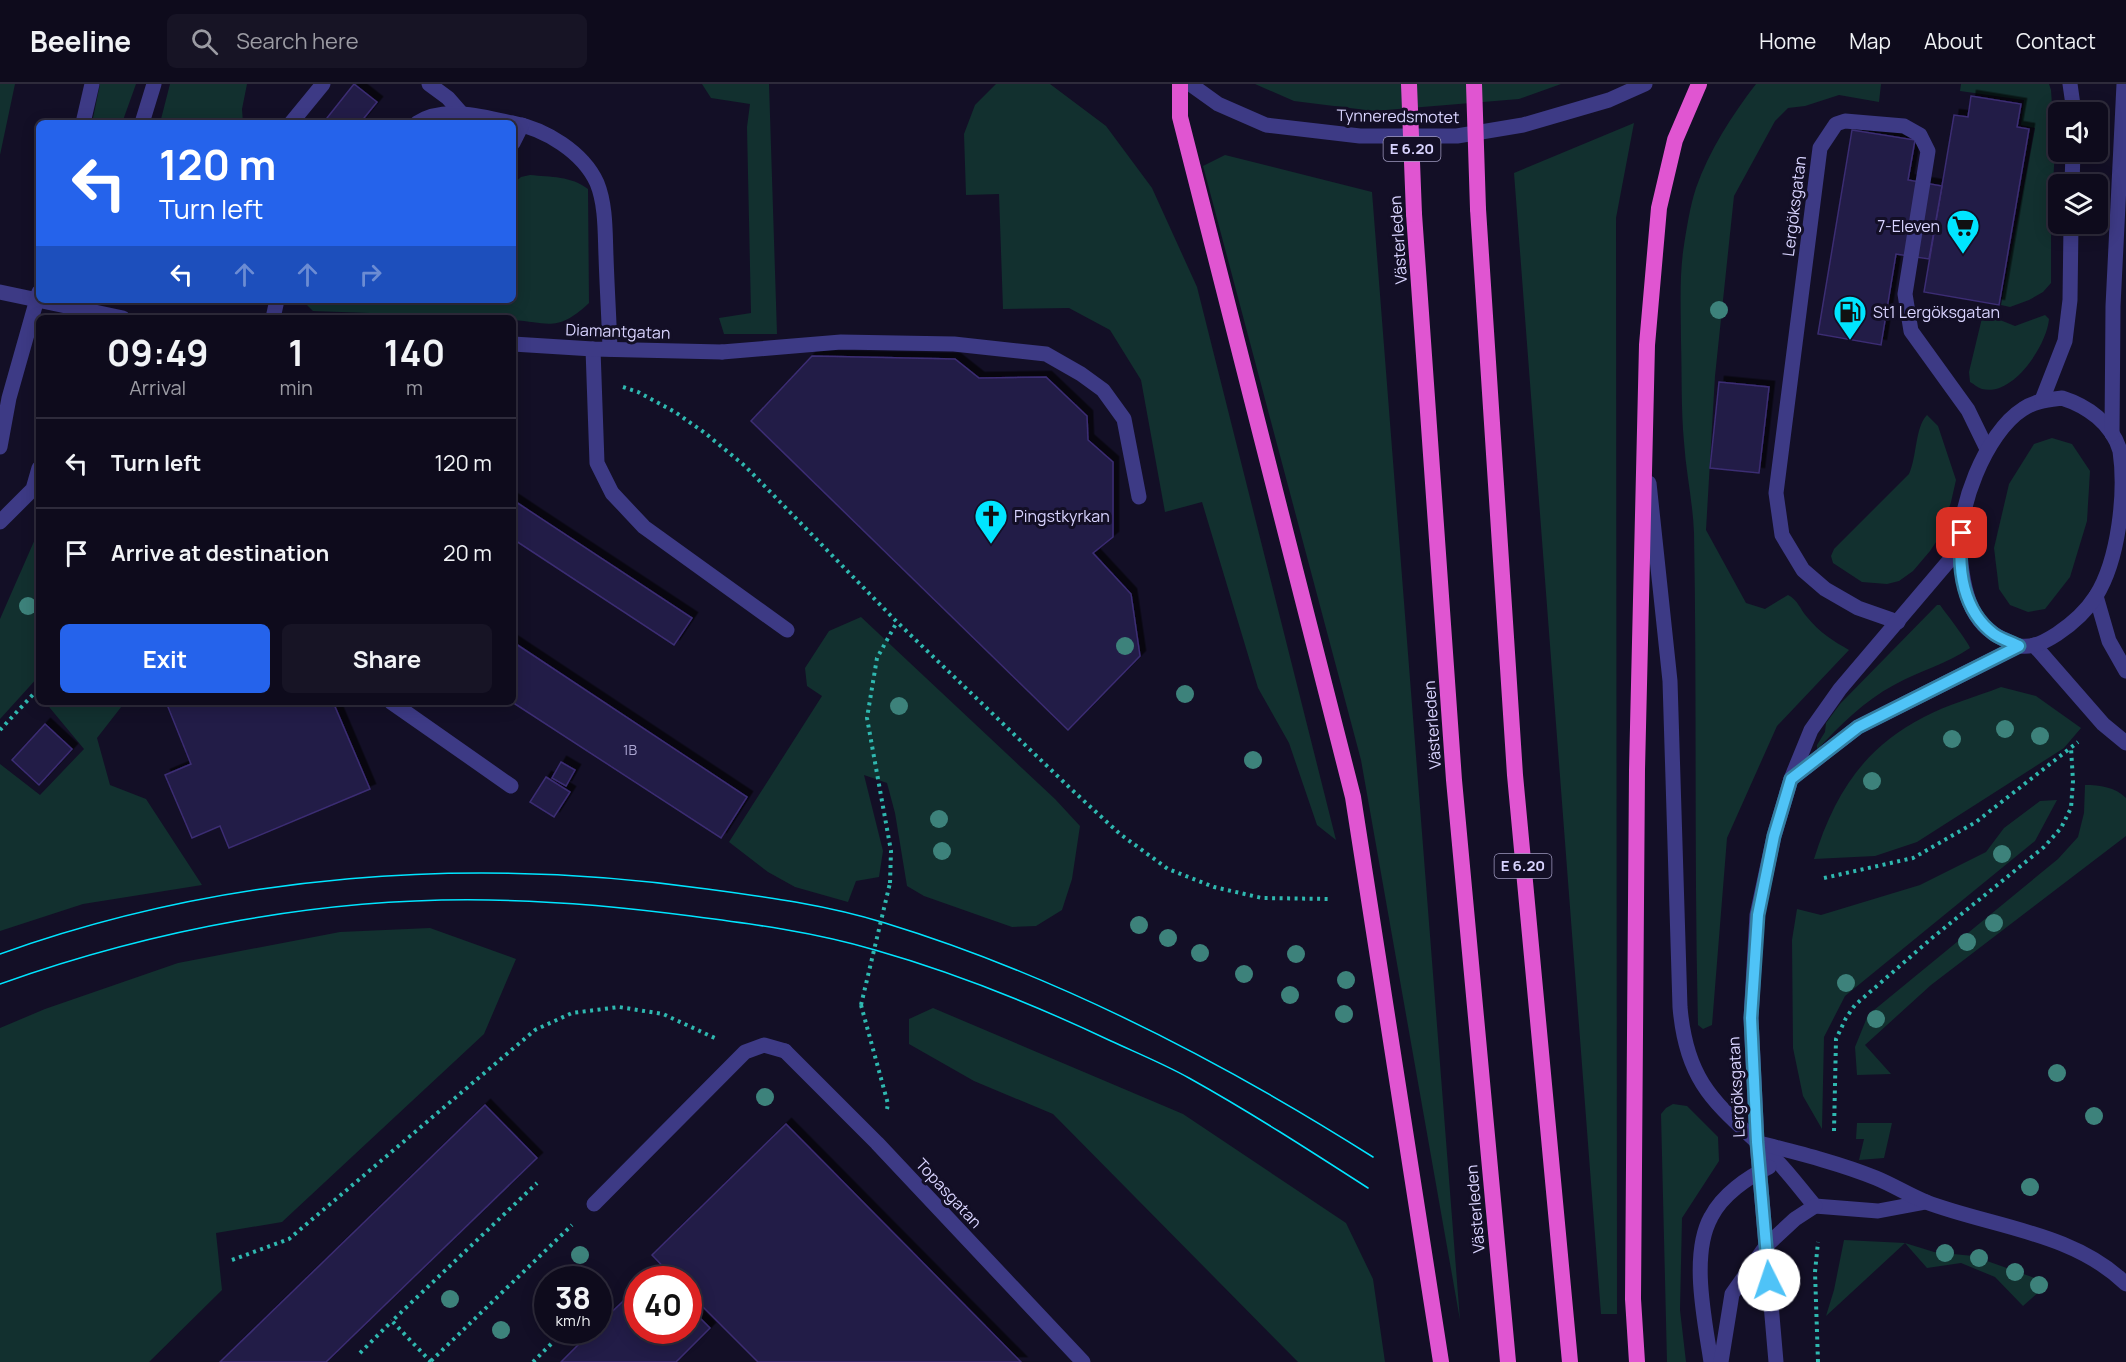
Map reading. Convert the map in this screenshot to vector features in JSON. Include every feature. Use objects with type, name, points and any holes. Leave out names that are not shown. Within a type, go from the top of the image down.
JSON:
[{"type":"highway","points":[[1180,84],[1180,117],[1353,797],[1441,1362]]},
{"type":"highway","name":"Västerleden","points":[[1409,84],[1414,214],[1454,780],[1508,1362]]},
{"type":"highway","name":"E 6.20","points":[[1474,84],[1478,209],[1515,774],[1570,1362]]},
{"type":"highway","points":[[1637,1362],[1634,1287],[1637,770],[1647,345],[1659,208],[1675,140],[1699,84]]},
{"type":"street","points":[[84,120],[92,84]]},
{"type":"street","points":[[143,120],[154,84]]},
{"type":"street","points":[[293,120],[323,84]]},
{"type":"street","points":[[429,84],[448,98],[462,114]]},
{"type":"street","name":"Tynneredsmotet","points":[[1190,84],[1218,104],[1266,125],[1360,136],[1457,136],[1523,125],[1609,100],[1645,84]]},
{"type":"street","points":[[2070,84],[2073,102]]},
{"type":"street","points":[[2112,434],[2113,306],[2124,84]]},
{"type":"street","points":[[422,120],[428,116],[462,114],[494,120]]},
{"type":"street","name":"Lergöksgatan","points":[[1898,622],[1858,608],[1825,589],[1803,570],[1782,536],[1776,493],[1820,148],[1836,123],[1845,121],[1904,126],[1920,135],[1928,151],[1905,294],[1911,331],[1968,410],[1987,449]]},
{"type":"street","points":[[516,124],[562,143],[587,166],[598,184],[604,219],[610,349]]},
{"type":"street","points":[[2042,400],[2065,341],[2070,300],[2071,234]]},
{"type":"street","points":[[0,292],[36,296]]},
{"type":"street","points":[[0,447],[9,398],[36,303]]},
{"type":"street","points":[[63,303],[110,315]]},
{"type":"street","name":"Diamantgatan","points":[[516,344],[593,349],[722,352],[841,342],[954,344],[1046,354],[1103,390],[1124,419],[1138,496]]},
{"type":"street","points":[[593,349],[597,463],[612,493],[644,527],[787,630]]},
{"type":"street","points":[[1791,779],[1858,727],[2026,646],[2045,642],[2079,616],[2096,596],[2111,562],[2125,503],[2123,450],[2096,415],[2079,404],[2061,398],[2042,400],[2022,410],[2004,426],[1987,449],[1966,500],[1959,549],[1965,593],[1972,610],[1984,625],[1995,635],[2026,646],[2103,724],[2126,742]]},
{"type":"street","points":[[1644,435],[1670,681],[1682,1029],[1687,1053],[1699,1080],[1714,1102],[1778,1162],[1821,1207]]},
{"type":"street","points":[[0,522],[33,489],[36,478]]},
{"type":"street","name":"Lergöksgatan","points":[[1776,1362],[1759,1172],[1751,1018],[1758,915],[1774,836],[1791,779],[1811,730],[1840,689],[1959,549]]},
{"type":"street","points":[[2096,596],[2109,641],[2126,671]]},
{"type":"street","points":[[395,705],[511,786]]},
{"type":"street","name":"Topasgatan","points":[[745,1052],[764,1045],[785,1050],[877,1143],[1083,1362]]},
{"type":"street","points":[[594,1204],[745,1052]]},
{"type":"street","points":[[1757,1142],[1876,1178],[1926,1202],[2052,1241],[2096,1262],[2126,1284]]},
{"type":"street","points":[[1711,1362],[1702,1301],[1701,1268],[1705,1232],[1711,1216],[1720,1204],[1759,1172],[1778,1162],[1813,1158]]},
{"type":"street","points":[[1721,1362],[1732,1294],[1766,1246],[1795,1219],[1821,1207],[1878,1211],[1926,1202]]},
{"type":"path","points":[[593,378],[638,392],[675,412],[705,432],[745,466],[897,622],[1112,826],[1168,869],[1214,887],[1262,898],[1330,899]]},
{"type":"path","points":[[877,1143],[888,1104],[861,1005],[890,883],[891,851],[867,718],[877,658],[897,622]]},
{"type":"path","points":[[0,730],[36,691]]},
{"type":"path","points":[[1824,878],[1913,858],[1976,822],[2071,748],[2073,781],[2071,808],[2061,828],[2044,847],[1932,938],[1855,1005],[1846,1018],[1836,1039],[1833,1164]]},
{"type":"path","points":[[232,1260],[289,1239],[535,1030],[572,1013],[619,1007],[663,1014],[745,1052]]},
{"type":"path","points":[[360,1353],[537,1183]]},
{"type":"path","points":[[392,1321],[431,1362],[594,1204]]},
{"type":"path","points":[[1818,1362],[1815,1272],[1821,1207]]},
{"type":"path","points":[[533,1362],[551,1344]]},
{"type":"green space","points":[[0,84],[15,84],[0,155]]},
{"type":"green space","points":[[100,84],[136,84],[123,120],[93,120]]},
{"type":"green space","points":[[170,84],[247,84],[242,109],[243,120],[161,120]]},
{"type":"green space","points":[[702,84],[769,84],[777,334],[724,334],[719,318],[751,313],[747,127],[750,104],[711,98]]},
{"type":"green space","points":[[996,84],[1050,84],[1106,126],[1152,188],[1197,287],[1336,840],[1317,825],[1289,743],[1258,688],[1202,502],[1165,512],[1141,380],[1110,330],[1069,308],[1003,309],[999,194],[966,195],[964,134],[975,105]]},
{"type":"green space","points":[[1255,84],[1561,84],[1519,99],[1374,111],[1294,101]]},
{"type":"green space","points":[[1756,84],[1881,84],[1879,102],[1839,95],[1805,106],[1788,108],[1775,121],[1734,196],[1715,376],[1706,530],[1746,603],[1765,609],[1788,595],[1797,602],[1816,627],[1849,650],[1777,726],[1727,838],[1712,1025],[1703,1029],[1698,1025],[1694,533],[1682,417],[1681,269],[1690,209],[1701,174],[1722,134]]},
{"type":"green space","points":[[1961,84],[2049,84],[2051,90],[2052,102],[2048,102],[2048,162],[2054,162],[2054,174],[2048,174],[2051,283],[2043,292],[2010,307],[2001,305],[2035,128],[2021,125],[2024,100],[1960,91]]},
{"type":"green space","points":[[1634,123],[1616,218],[1617,1314],[1601,1314],[1514,173]]},
{"type":"green space","points":[[1225,155],[1372,192],[1460,1320],[1361,760],[1203,166]]},
{"type":"green space","points":[[530,175],[568,179],[588,189],[589,303],[569,318],[553,324],[545,324],[516,320],[516,315],[313,311],[306,304],[516,303],[516,181],[521,177]]},
{"type":"green space","points":[[2045,315],[2049,319],[2042,342],[2035,355],[2016,377],[1994,389],[1982,389],[1970,382],[1969,372],[1982,318],[1990,316],[2015,326]]},
{"type":"green space","points":[[1927,415],[1938,426],[1956,480],[1940,536],[1913,571],[1899,581],[1887,584],[1862,582],[1833,563],[1831,556],[1834,549],[1909,474],[1920,427]]},
{"type":"green space","points":[[2052,438],[2072,444],[2090,471],[2087,521],[2070,577],[2045,609],[2028,612],[2010,605],[1999,589],[1994,548],[2009,484],[2034,444]]},
{"type":"green space","points":[[36,537],[36,679],[0,719],[0,619]]},
{"type":"green space","points":[[1937,605],[1940,605],[1970,648],[1952,659],[1883,691],[1853,714],[1817,750],[1817,745],[1825,732],[1826,723],[1840,704]]},
{"type":"green space","points":[[861,617],[1055,799],[1080,826],[1072,879],[1062,910],[1036,926],[1012,927],[924,896],[907,886],[895,813],[887,783],[864,775],[883,851],[879,877],[856,881],[848,902],[795,887],[768,872],[729,842],[822,696],[807,686],[805,668],[829,631]]},
{"type":"green space","points":[[2001,687],[2036,696],[2081,728],[2064,748],[1917,842],[1875,856],[1814,859],[1831,814],[1842,794],[1868,759],[1884,743],[1933,712]]},
{"type":"green space","points":[[47,705],[123,705],[97,738],[110,785],[146,799],[202,885],[83,904],[0,931],[0,764],[40,795],[84,749]]},
{"type":"green space","points":[[2085,785],[2107,787],[2126,798],[2126,836],[1931,985],[1865,1045],[1891,1074],[1857,1075],[1855,1047],[1868,1015],[2058,859],[2078,837],[2084,813]]},
{"type":"green space","points":[[2057,800],[2035,841],[1845,996],[1824,1037],[1822,1129],[1803,1096],[1793,1048],[1792,940],[1797,909],[1821,915],[1920,885],[1986,852],[2004,828],[2040,801]]},
{"type":"green space","points":[[430,928],[516,959],[484,1034],[282,1222],[216,1233],[222,1290],[149,1362],[0,1362],[0,1028],[45,1009],[178,963],[340,932]]},
{"type":"green space","points":[[933,1008],[1183,1114],[1346,1223],[1373,1279],[1385,1362],[1298,1362],[1053,1114],[974,1081],[909,1044],[909,1019]]},
{"type":"green space","points":[[1673,1104],[1687,1106],[1718,1137],[1719,1161],[1682,1218],[1680,1310],[1686,1362],[1667,1362],[1661,1114]]},
{"type":"green space","points":[[1857,1123],[1892,1123],[1884,1158],[1859,1160],[1864,1139],[1856,1139]]},
{"type":"green space","points":[[1844,1240],[1905,1243],[1826,1316],[1834,1290]]},
{"type":"green space","points":[[1905,1243],[1934,1252],[1973,1256],[2049,1283],[2023,1306],[1995,1277],[1961,1263],[1927,1268]]},
{"type":"building","points":[[354,84],[377,102],[362,120],[325,120]]},
{"type":"building","points":[[1971,96],[2021,104],[2017,127],[2029,129],[1999,305],[1924,292],[1954,115],[1968,117]]},
{"type":"building","points":[[1852,130],[1915,140],[1908,180],[1942,186],[1929,259],[1896,254],[1881,345],[1818,334]]},
{"type":"building","name":"Pingstkyrkan","points":[[812,356],[955,359],[979,378],[1046,377],[1087,416],[1088,440],[1113,462],[1113,537],[1093,553],[1131,594],[1140,656],[1068,730],[751,421]]},
{"type":"building","points":[[1719,382],[1769,387],[1759,473],[1710,468]]},
{"type":"building","points":[[516,502],[692,618],[674,645],[516,541]]},
{"type":"building","points":[[516,644],[747,797],[721,838],[516,705]]},
{"type":"building","points":[[167,705],[334,705],[370,789],[229,848],[220,826],[192,838],[165,775],[191,764]]},
{"type":"building","points":[[45,724],[72,749],[39,785],[12,760]]},
{"type":"building","points":[[561,762],[575,770],[566,786],[552,778]]},
{"type":"building","points":[[546,777],[570,792],[554,817],[530,802]]},
{"type":"building","points":[[485,1105],[537,1158],[326,1362],[220,1362]]},
{"type":"building","points":[[786,1124],[1021,1362],[758,1362],[702,1306],[702,1266],[663,1266],[652,1255]]},
{"type":"building","points":[[624,1300],[624,1344],[694,1344],[676,1362],[561,1362],[579,1344],[612,1344],[612,1312]]},
{"type":"building","points":[[702,1320],[710,1328],[702,1336]]},
{"type":"tram line","points":[[0,954],[86,927],[172,905],[261,889],[349,879],[439,874],[528,874],[618,879],[752,895],[819,906],[885,923],[1013,968],[1197,1054],[1257,1087],[1373,1157]]},
{"type":"tram line","points":[[0,984],[58,964],[179,932],[241,920],[365,904],[427,900],[540,902],[590,905],[714,919],[829,938],[905,959],[995,991],[1053,1015],[1189,1078],[1368,1188]]},
{"type":"place","name":"7-Eleven","points":[[1963,255]]},
{"type":"place","name":"St1 Lergöksgatan","points":[[1850,341]]},
{"type":"place","name":"Pingstkyrkan","points":[[991,545]]},
{"type":"route","points":[[1769,1280],[1757,1142],[1751,1018],[1758,915],[1774,836],[1791,779],[1858,727],[2019,646],[1995,635],[1972,610],[1962,579],[1959,549],[1962,533]]}]
